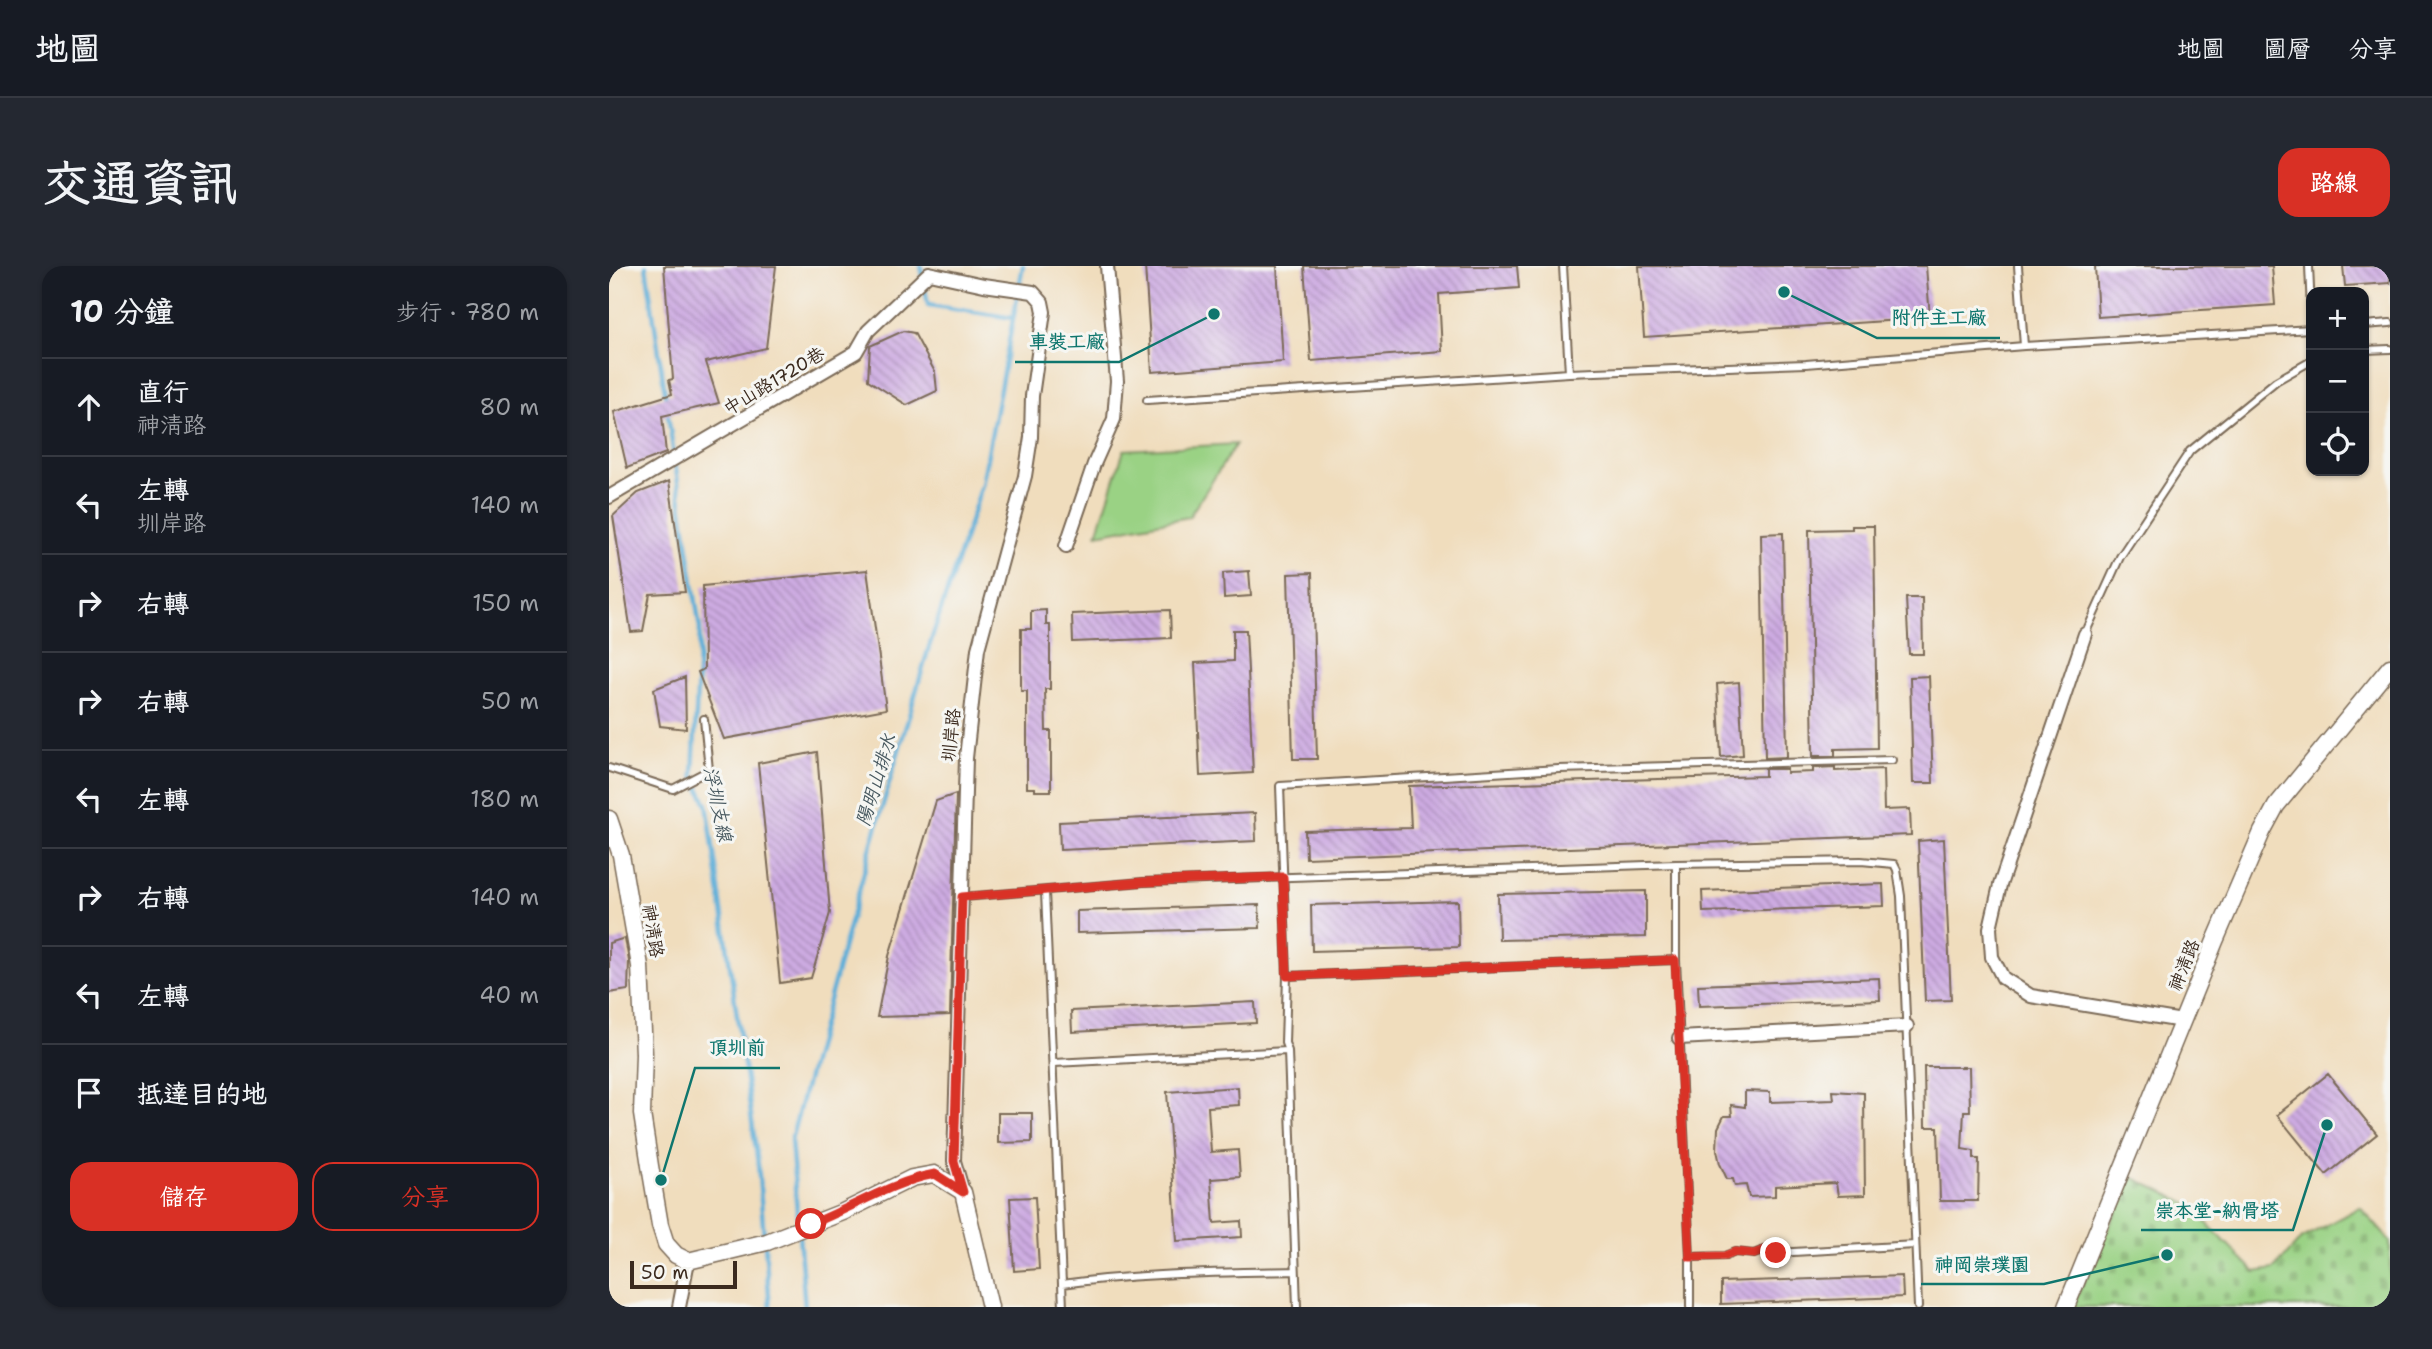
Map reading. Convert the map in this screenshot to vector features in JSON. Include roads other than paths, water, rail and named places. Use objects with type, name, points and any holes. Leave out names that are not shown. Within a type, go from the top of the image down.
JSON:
[{"type":"street","points":[[1066,546],[1094,464],[1114,419],[1117,381],[1107,266]]},
{"type":"street","name":"圳岸路","points":[[928,270],[985,285],[1033,292],[1042,302],[1044,312],[1032,396],[1031,436],[1016,516],[978,649],[966,758],[954,1161],[963,1192]]},
{"type":"street","name":"中山路1720巷","points":[[609,497],[856,352],[868,331],[891,311],[928,270]]},
{"type":"street","points":[[2085,634],[2000,885],[1990,928],[1992,957],[2003,978],[2031,996],[2182,1021]]},
{"type":"street","name":"神清路","points":[[2066,1307],[2262,832],[2276,806],[2390,667]]},
{"type":"street","name":"神清路","points":[[609,818],[621,855],[639,966],[644,1054],[642,1114],[658,1213],[666,1244],[676,1255],[688,1261]]},
{"type":"street","points":[[1679,1038],[1907,1026]]},
{"type":"street","points":[[679,1307],[688,1261],[758,1244],[843,1212],[912,1178],[935,1174],[963,1192],[990,1307]]},
{"type":"lane","points":[[1563,266],[1569,373]]},
{"type":"lane","points":[[2018,266],[2024,346]]},
{"type":"lane","points":[[2309,266],[2310,287]]},
{"type":"lane","points":[[2369,325],[2390,323]]},
{"type":"lane","points":[[1146,400],[1569,373],[1806,364],[2024,346],[2306,329]]},
{"type":"lane","points":[[2369,350],[2390,349]]},
{"type":"lane","points":[[2085,634],[2120,557],[2190,451],[2276,381],[2306,364]]},
{"type":"lane","points":[[609,768],[673,789],[689,781],[709,770],[704,719]]},
{"type":"lane","points":[[1297,1307],[1288,1051],[1285,1043],[1287,976],[1280,786],[1559,769],[1892,760]]},
{"type":"lane","points":[[962,897],[1143,882],[1283,877],[1676,864],[1861,861],[1894,864],[1898,870],[1901,896],[1918,1307]]},
{"type":"lane","points":[[1676,864],[1675,960],[1690,1257],[1690,1307]]},
{"type":"lane","points":[[1045,892],[1063,1307]]},
{"type":"lane","points":[[1287,976],[1675,960]]},
{"type":"lane","points":[[1054,1063],[1288,1051]]},
{"type":"lane","points":[[1690,1257],[1725,1256],[1735,1252],[1754,1254],[1765,1250],[1776,1253],[1915,1245]]},
{"type":"lane","points":[[1062,1284],[1118,1278],[1295,1271]]},
{"type":"waterway","name":"浮圳支線","points":[[646,266],[666,400]]},
{"type":"waterway","points":[[921,266],[928,305],[1013,318]]},
{"type":"waterway","name":"陽明山排水","points":[[805,1307],[791,1140],[873,839],[929,647],[982,485],[1023,266]]},
{"type":"waterway","name":"浮圳支線","points":[[667,409],[700,629],[693,776],[707,804],[758,1164],[764,1237]]},
{"type":"waterway","name":"浮圳支線","points":[[765,1246],[770,1307]]},
{"type":"place","name":"附件主工廠","points":[[1784,292]]},
{"type":"place","name":"車裝工廠","points":[[1214,314]]},
{"type":"place","name":"崇本堂-納骨塔","points":[[2327,1125]]},
{"type":"place","name":"頂圳前","points":[[661,1180]]},
{"type":"place","name":"神岡崇璞園","points":[[2167,1255]]}]
